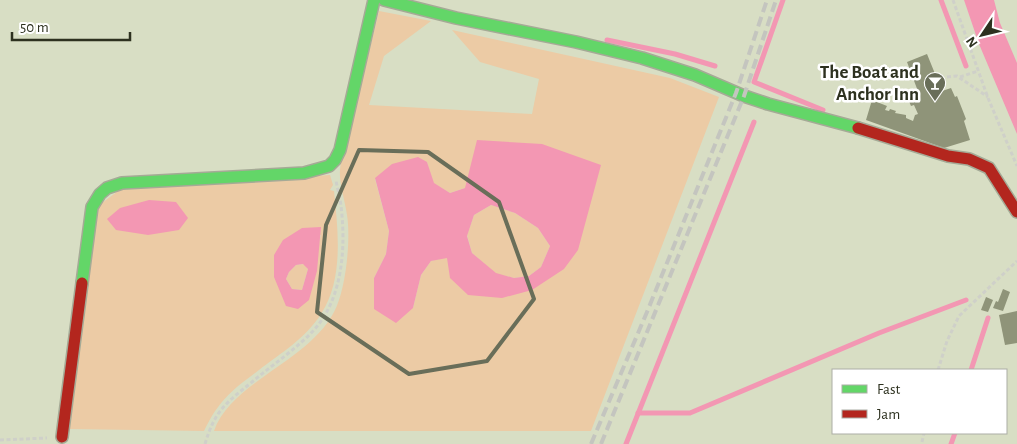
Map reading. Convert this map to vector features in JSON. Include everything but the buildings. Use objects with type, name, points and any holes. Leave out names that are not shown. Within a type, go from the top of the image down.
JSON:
[{"type":"street","points":[[62,437],[92,207],[96,197],[108,188],[122,183],[216,177],[272,176],[307,172],[327,167],[334,162],[340,150],[374,0]]},
{"type":"street","points":[[384,0],[450,17],[576,42],[642,58],[695,75],[768,104],[883,135],[948,156],[969,159],[989,168],[1017,212]]},
{"type":"path","points":[[953,0],[988,98],[1017,166]]},
{"type":"path","points":[[947,77],[959,77],[978,71]]},
{"type":"path","points":[[959,77],[988,98]]},
{"type":"path","points":[[206,444],[219,410],[299,345],[319,324],[332,306],[338,279],[343,239],[341,204],[334,162]]},
{"type":"path","points":[[938,369],[947,341],[959,316],[1017,261]]},
{"type":"path","points":[[922,442],[924,434]]},
{"type":"path","points":[[0,440],[62,437]]},
{"type":"highlighted area","points":[[359,150],[428,152],[499,202],[534,299],[487,361],[409,374],[317,312],[326,225]]},
{"type":"shaded area","points":[[964,0],[994,0],[1000,23],[1017,63],[1017,134],[979,44]]},
{"type":"shaded area","points":[[379,11],[431,21],[384,56],[369,105],[532,114],[539,79],[480,62],[452,30],[670,78],[719,97],[591,431],[214,431],[223,414],[236,399],[290,358],[322,329],[334,312],[338,302],[347,264],[348,237],[347,215],[340,181],[340,170]],"holes":[[[427,162],[433,183],[450,193],[465,188],[601,165],[532,290],[447,257],[431,261],[421,275],[413,308],[374,278],[386,254],[389,231],[375,179]]]},
{"type":"shaded area","points":[[477,140],[542,144],[601,165],[578,250],[564,269],[532,290],[502,298],[468,295],[450,278],[447,258],[431,261],[421,275],[413,308],[396,323],[374,309],[374,278],[386,254],[389,231],[375,178],[392,164],[418,157],[427,162],[434,183],[450,193],[465,188]],"holes":[[[491,205],[515,213],[538,228],[550,246],[541,267],[529,276],[514,278],[496,273],[472,253],[467,236],[474,215]]]},
{"type":"shaded area","points":[[330,175],[333,185],[330,190],[334,191],[336,206],[338,254],[333,286],[328,300],[315,323],[301,338],[227,396],[215,411],[204,431],[69,429],[98,206],[122,188]],"holes":[[[321,235],[298,309],[274,255]]]},
{"type":"shaded area","points":[[149,200],[176,202],[188,218],[179,230],[148,235],[116,230],[107,219],[120,208]]},
{"type":"shaded area","points":[[491,205],[515,213],[538,228],[550,246],[541,267],[529,276],[514,278],[496,274],[472,253],[467,235],[474,215]]},
{"type":"shaded area","points":[[321,227],[317,271],[309,300],[298,309],[286,306],[274,277],[274,255],[283,240],[302,228]],"holes":[[[303,264],[308,269],[302,290],[292,289],[286,279],[289,272],[296,265]]]},
{"type":"shaded area","points":[[304,264],[308,269],[302,290],[292,289],[286,279],[289,272],[296,265]]},
{"type":"waterway","points":[[783,0],[754,82],[823,110]]},
{"type":"waterway","points":[[941,0],[966,66]]},
{"type":"waterway","points":[[607,40],[675,54],[715,66]]},
{"type":"waterway","points":[[626,444],[754,122]]},
{"type":"waterway","points":[[638,413],[690,413],[879,333],[966,300]]},
{"type":"waterway","points":[[971,369],[988,318]]},
{"type":"waterway","points":[[951,444],[955,434]]},
{"type":"railway","points":[[591,444],[736,93],[767,0]]},
{"type":"railway","points":[[601,444],[744,96],[776,0]]},
{"type":"traffic: fast","points":[[82,283],[92,207],[100,194],[107,188],[122,183],[304,173],[329,166],[335,160],[340,150],[374,0]]},
{"type":"traffic: fast","points":[[384,0],[456,18],[576,42],[642,58],[695,75],[768,104],[858,128]]},
{"type":"traffic: jam","points":[[858,128],[948,156],[969,159],[989,168],[1017,212]]},
{"type":"traffic: jam","points":[[62,437],[82,283]]},
{"type":"place","name":"The Boat and Anchor Inn","points":[[935,102]]}]
